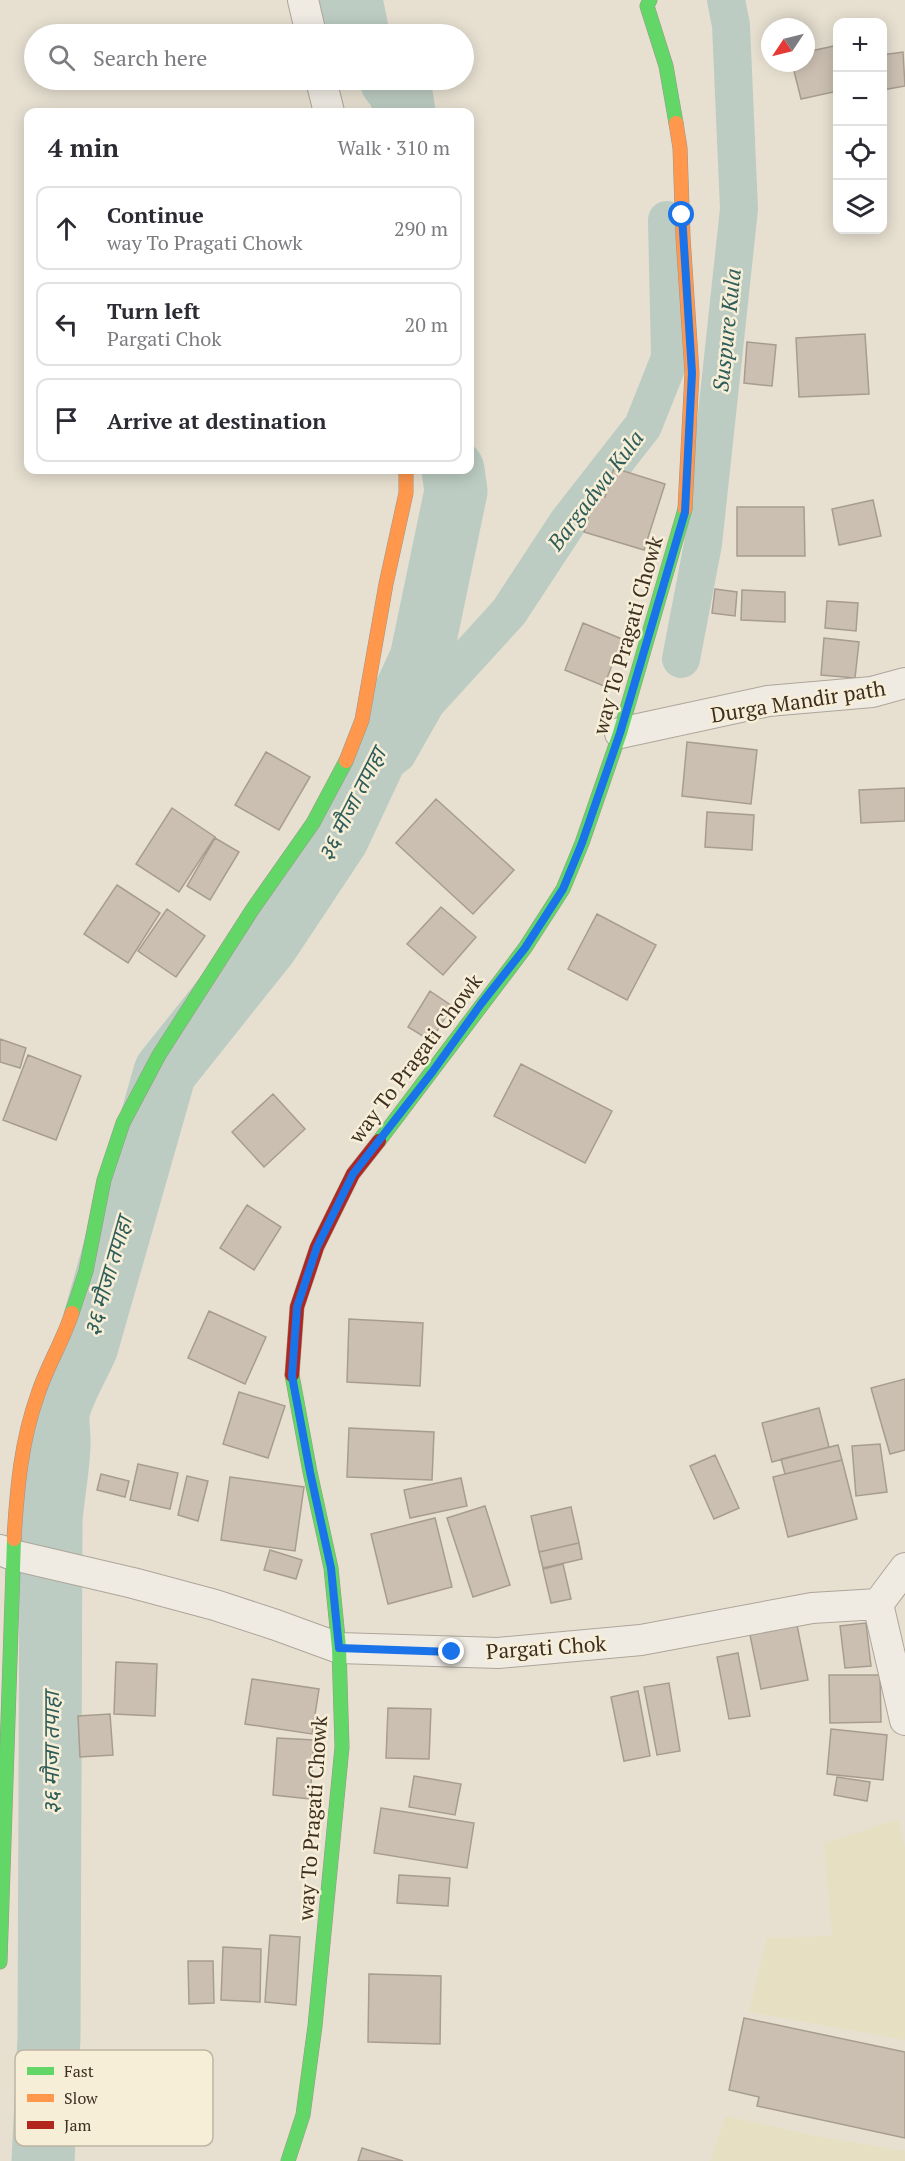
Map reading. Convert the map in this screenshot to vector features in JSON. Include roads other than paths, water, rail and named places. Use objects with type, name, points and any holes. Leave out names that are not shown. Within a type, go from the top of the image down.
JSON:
[{"type":"street","points":[[303,0],[309,24]]},
{"type":"street","name":"way To Pragati Chowk","points":[[288,2161],[303,2115],[315,2026],[331,1880],[342,1747],[339,1648],[331,1568],[292,1376],[297,1307],[317,1247],[353,1174],[525,948],[563,889],[582,843],[620,733],[685,512],[692,373],[680,148],[666,66],[647,2]]},
{"type":"street","points":[[324,90],[328,108]]},
{"type":"street","points":[[0,1962],[13,1555],[17,1485],[25,1437],[38,1392],[66,1328],[86,1271],[104,1180],[123,1124],[159,1055],[252,910],[313,823],[344,765],[362,720],[386,584],[406,493],[406,474]]},
{"type":"street","name":"Durga Mandir path","points":[[620,733],[768,701],[872,692],[905,683]]},
{"type":"street","name":"Pargati Chok","points":[[13,1555],[215,1605],[339,1648],[498,1653],[641,1640],[812,1608],[878,1604]]},
{"type":"street","points":[[905,1568],[878,1604],[905,1720]]},
{"type":"waterway","name":"३६ मौजा तपाहा","points":[[351,0],[356,24]]},
{"type":"waterway","name":"Suspure Kula","points":[[681,659],[703,544],[739,209],[731,25],[726,0]]},
{"type":"waterway","name":"३६ मौजा तपाहा","points":[[399,90],[403,108]]},
{"type":"waterway","name":"Bargadwa Kula","points":[[366,777],[397,754],[426,703],[509,612],[568,522],[643,426],[670,358],[667,220]]},
{"type":"waterway","name":"३६ मौजा तपाहा","points":[[48,2050],[51,1519],[58,1455],[59,1409],[87,1346],[165,1072],[267,944],[338,837],[421,659],[456,491],[454,474]]},
{"type":"waterway","name":"३६ मौजा तपाहा","points":[[43,2161],[44,2146]]}]
